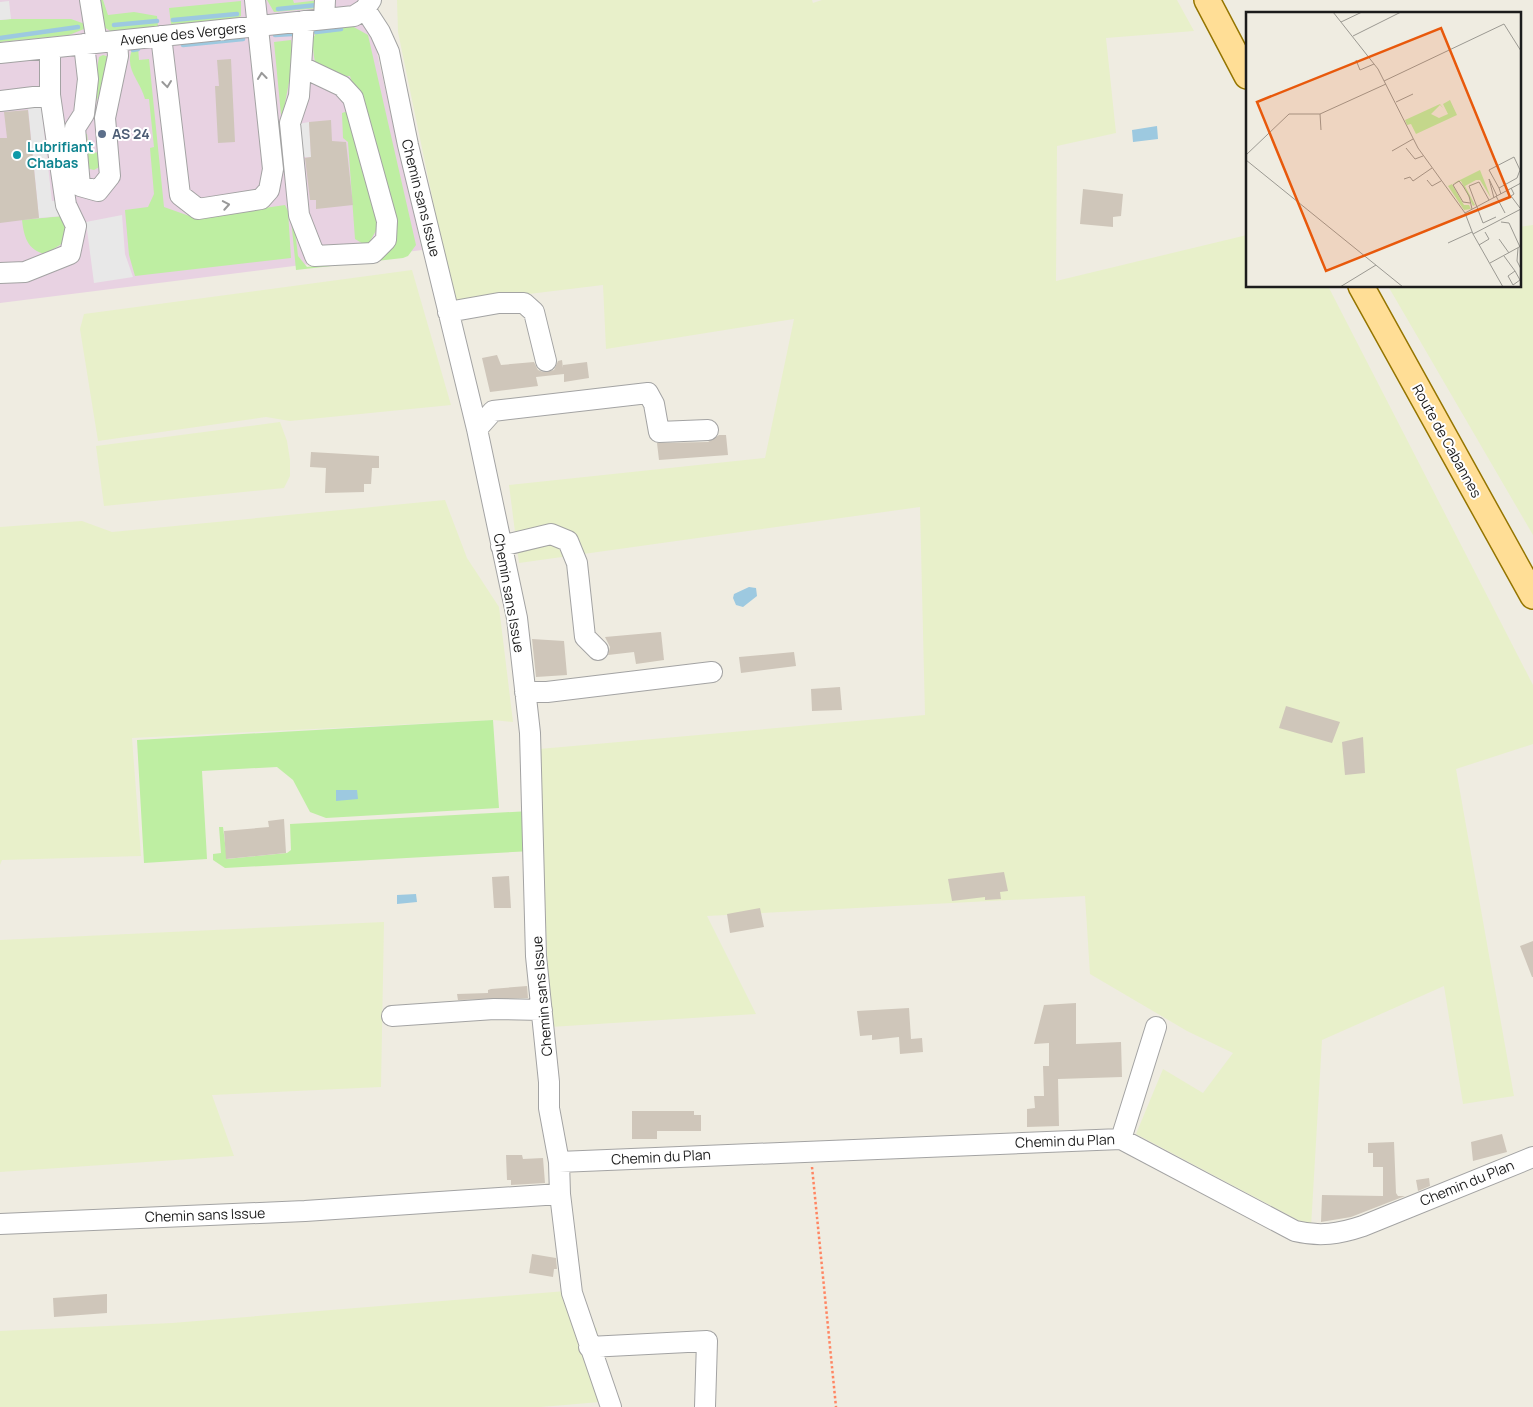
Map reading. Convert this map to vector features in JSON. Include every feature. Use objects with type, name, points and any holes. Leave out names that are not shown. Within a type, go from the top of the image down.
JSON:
[{"type":"main road","points":[[1207,0],[1246,74]]},
{"type":"main road","name":"Route de Cabannes","points":[[1362,288],[1533,596]]},
{"type":"street","points":[[90,0],[99,42],[88,79],[84,114],[75,128],[75,142],[80,186],[98,191],[110,176],[106,118],[118,56],[99,42]]},
{"type":"street","points":[[161,36],[180,195],[198,210],[261,199],[269,190],[273,169],[255,0]]},
{"type":"street","name":"Avenue des Vergers","points":[[0,53],[304,21],[324,10],[354,16],[368,5]]},
{"type":"street","name":"Chemin sans Issue","points":[[368,5],[389,52],[408,145],[477,429],[517,618],[530,733],[536,956],[549,1082],[549,1108],[559,1162],[560,1194],[572,1293],[611,1407]]},
{"type":"street","points":[[302,67],[342,86],[353,98],[387,221],[386,240],[373,253],[315,256],[300,215],[290,123],[299,96],[304,21]]},
{"type":"street","points":[[0,273],[24,272],[70,254],[76,226],[66,205],[50,94],[50,48]]},
{"type":"street","points":[[0,101],[50,94]]},
{"type":"street","points":[[448,312],[499,303],[524,303],[534,312],[546,361]]},
{"type":"street","points":[[477,429],[493,412],[648,393],[654,404],[659,432],[708,430]]},
{"type":"street","points":[[502,546],[551,534],[568,541],[577,563],[585,637],[598,650]]},
{"type":"street","points":[[525,692],[547,692],[712,672]]},
{"type":"street","points":[[392,1016],[494,1009],[542,1010]]},
{"type":"street","points":[[1121,1139],[1156,1027]]},
{"type":"street","name":"Chemin du Plan","points":[[559,1162],[698,1154],[810,1152],[1121,1139],[1295,1231],[1314,1236],[1340,1234],[1363,1226],[1533,1156]]},
{"type":"street","name":"Chemin sans Issue","points":[[0,1224],[305,1211],[560,1194]]},
{"type":"street","points":[[589,1347],[707,1341],[705,1407]]},
{"type":"path","points":[[810,1152],[815,1186],[836,1407]]},
{"type":"shaded area","points":[[0,0],[365,0],[422,250],[0,303]]},
{"type":"shaded area","points":[[9,1],[11,19],[0,20],[0,2]]},
{"type":"shaded area","points":[[41,106],[52,201],[61,200],[62,216],[39,218],[28,107]]},
{"type":"shaded area","points":[[309,122],[311,157],[300,157],[298,124]]},
{"type":"shaded area","points":[[122,215],[125,254],[133,277],[94,283],[86,222]]},
{"type":"green space","points":[[96,0],[103,0],[108,15],[134,12],[157,16],[158,26],[112,32],[104,27]]},
{"type":"green space","points":[[267,0],[293,0],[294,3],[320,0],[319,8],[274,12]]},
{"type":"green space","points":[[397,0],[812,0],[813,3],[822,0],[1177,0],[1194,31],[1106,38],[1116,133],[1057,146],[1056,281],[1246,235],[1246,288],[1329,288],[1533,685],[1533,744],[1456,769],[1514,1096],[1463,1104],[1444,986],[1322,1040],[1311,1227],[1136,1134],[1163,1069],[1203,1093],[1233,1053],[1187,1031],[1090,974],[1085,896],[707,916],[756,1014],[550,1027],[539,749],[925,715],[920,507],[519,563],[509,485],[765,458],[794,319],[606,349],[603,285],[454,303],[398,32]]},
{"type":"green space","points":[[241,1],[241,16],[235,19],[171,24],[169,8]]},
{"type":"green space","points":[[71,19],[85,24],[84,29],[69,35],[0,42],[0,20]]},
{"type":"green space","points":[[312,26],[352,26],[368,35],[416,245],[408,256],[403,258],[296,270],[274,42],[291,40],[293,61],[282,119],[298,256],[307,267],[378,258],[393,229],[350,76],[337,77],[317,67],[314,60],[310,37],[315,36]]},
{"type":"green space","points":[[138,46],[139,60],[149,59],[164,207],[195,218],[285,205],[288,211],[291,258],[135,276],[129,255],[125,210],[148,207],[154,194],[150,148],[154,147],[149,99],[145,99],[133,74],[130,62],[133,48]]},
{"type":"green space","points":[[103,55],[109,57],[100,93],[89,117],[95,103],[99,57]]},
{"type":"green space","points":[[342,113],[348,113],[378,217],[377,229],[369,243],[365,245],[355,239],[348,142],[343,138]]},
{"type":"green space","points":[[87,134],[89,153],[102,152],[101,166],[94,170],[86,168],[81,135]]},
{"type":"green space","points":[[63,216],[69,235],[60,245],[45,254],[30,246],[25,237],[22,220]]},
{"type":"green space","points":[[1533,225],[1533,535],[1389,288],[1520,288],[1520,227]]},
{"type":"green space","points":[[412,270],[451,405],[290,421],[266,417],[98,441],[80,329],[84,314]]},
{"type":"green space","points":[[280,422],[287,441],[290,460],[290,476],[284,488],[104,506],[96,446]]},
{"type":"green space","points":[[445,500],[467,558],[499,607],[513,722],[493,720],[132,738],[141,856],[2,860],[0,865],[0,527],[82,521],[112,532]]},
{"type":"green space","points":[[493,720],[499,808],[326,818],[310,812],[293,780],[277,767],[202,771],[207,859],[144,863],[137,740]]},
{"type":"green space","points":[[530,811],[532,851],[225,868],[213,860],[213,854],[221,853],[219,827],[223,827],[227,859],[287,853],[291,850],[290,824]]},
{"type":"green space","points":[[384,922],[381,1087],[212,1095],[234,1156],[0,1172],[0,940]]},
{"type":"green space","points":[[566,1291],[597,1329],[600,1402],[541,1407],[0,1407],[0,1331],[172,1323]]},
{"type":"water","points":[[1157,126],[1158,139],[1133,142],[1132,130]]},
{"type":"water","points":[[749,587],[756,588],[757,596],[743,607],[736,605],[733,598],[734,594]]},
{"type":"water","points":[[336,790],[357,790],[358,799],[336,801]]},
{"type":"water","points":[[416,894],[417,902],[397,904],[397,895]]},
{"type":"building","points":[[231,59],[235,142],[218,143],[215,86],[219,86],[217,60]]},
{"type":"building","name":"Lubrifiant Chabas","points":[[28,110],[39,218],[0,223],[0,138],[7,138],[4,112]]},
{"type":"building","points":[[331,120],[332,141],[346,142],[353,205],[316,209],[316,200],[310,200],[305,158],[311,157],[309,122]]},
{"type":"building","points":[[1083,189],[1123,194],[1121,216],[1113,217],[1113,227],[1080,224]]},
{"type":"building","points":[[497,355],[501,365],[534,362],[538,370],[543,372],[554,370],[558,361],[562,360],[563,368],[563,365],[587,362],[589,378],[564,382],[564,374],[536,377],[538,386],[490,392],[482,358]]},
{"type":"building","points":[[719,435],[726,435],[728,455],[659,460],[657,443],[708,442]]},
{"type":"building","points":[[311,452],[379,456],[379,468],[372,468],[371,484],[364,484],[364,492],[325,493],[326,468],[310,467]]},
{"type":"building","points":[[661,632],[664,660],[636,664],[634,652],[608,655],[610,647],[605,637]]},
{"type":"building","points":[[532,639],[564,641],[567,675],[536,677]]},
{"type":"building","points":[[794,652],[796,666],[741,673],[739,657]]},
{"type":"building","points":[[840,687],[842,710],[812,711],[811,689]]},
{"type":"building","points":[[1286,706],[1340,722],[1332,743],[1279,728]]},
{"type":"building","points":[[1363,737],[1365,773],[1345,775],[1342,742]]},
{"type":"building","points":[[284,819],[286,853],[226,859],[224,831],[269,827],[268,821]]},
{"type":"building","points":[[1004,872],[1008,891],[1000,892],[1001,899],[985,900],[985,897],[952,901],[948,879]]},
{"type":"building","points":[[509,876],[511,908],[494,908],[492,877]]},
{"type":"building","points":[[760,908],[764,927],[730,933],[727,914]]},
{"type":"building","points":[[1533,941],[1533,977],[1532,977],[1520,946]]},
{"type":"building","points":[[527,986],[528,998],[458,1000],[457,994],[488,993],[488,990],[491,989]]},
{"type":"building","points":[[1076,1003],[1076,1044],[1121,1042],[1122,1077],[1058,1079],[1059,1126],[1027,1127],[1027,1109],[1035,1108],[1034,1096],[1044,1096],[1043,1066],[1049,1066],[1049,1043],[1034,1044],[1044,1005]]},
{"type":"building","points":[[909,1008],[911,1039],[922,1038],[923,1052],[900,1054],[899,1037],[872,1040],[872,1035],[860,1036],[857,1011]]},
{"type":"building","points":[[632,1111],[694,1111],[694,1115],[701,1115],[701,1131],[657,1131],[657,1139],[632,1139]]},
{"type":"building","points":[[1502,1134],[1507,1152],[1473,1161],[1471,1142]]},
{"type":"building","points":[[1394,1142],[1396,1193],[1398,1196],[1405,1196],[1351,1217],[1321,1222],[1322,1195],[1383,1196],[1383,1167],[1373,1167],[1373,1153],[1368,1153],[1368,1143]]},
{"type":"building","points":[[506,1155],[522,1155],[523,1159],[543,1158],[545,1183],[511,1185],[511,1180],[507,1180]]},
{"type":"building","points":[[1429,1178],[1430,1186],[1418,1191],[1416,1180]]},
{"type":"building","points":[[532,1254],[556,1258],[557,1269],[554,1269],[553,1277],[529,1273]]},
{"type":"building","points":[[107,1294],[107,1313],[54,1317],[53,1298]]},
{"type":"waterway","points":[[278,9],[317,5]]},
{"type":"waterway","points":[[173,20],[237,14]]},
{"type":"waterway","points":[[114,25],[157,21]]},
{"type":"waterway","points":[[0,38],[78,27]]},
{"type":"waterway","points":[[316,32],[341,29]]},
{"type":"waterway","points":[[275,35],[292,34]]},
{"type":"waterway","points":[[183,45],[243,39]]},
{"type":"waterway","points":[[133,50],[138,49]]},
{"type":"place","name":"AS 24","points":[[102,134]]},
{"type":"place","name":"Lubrifiant Chabas","points":[[17,155]]}]
